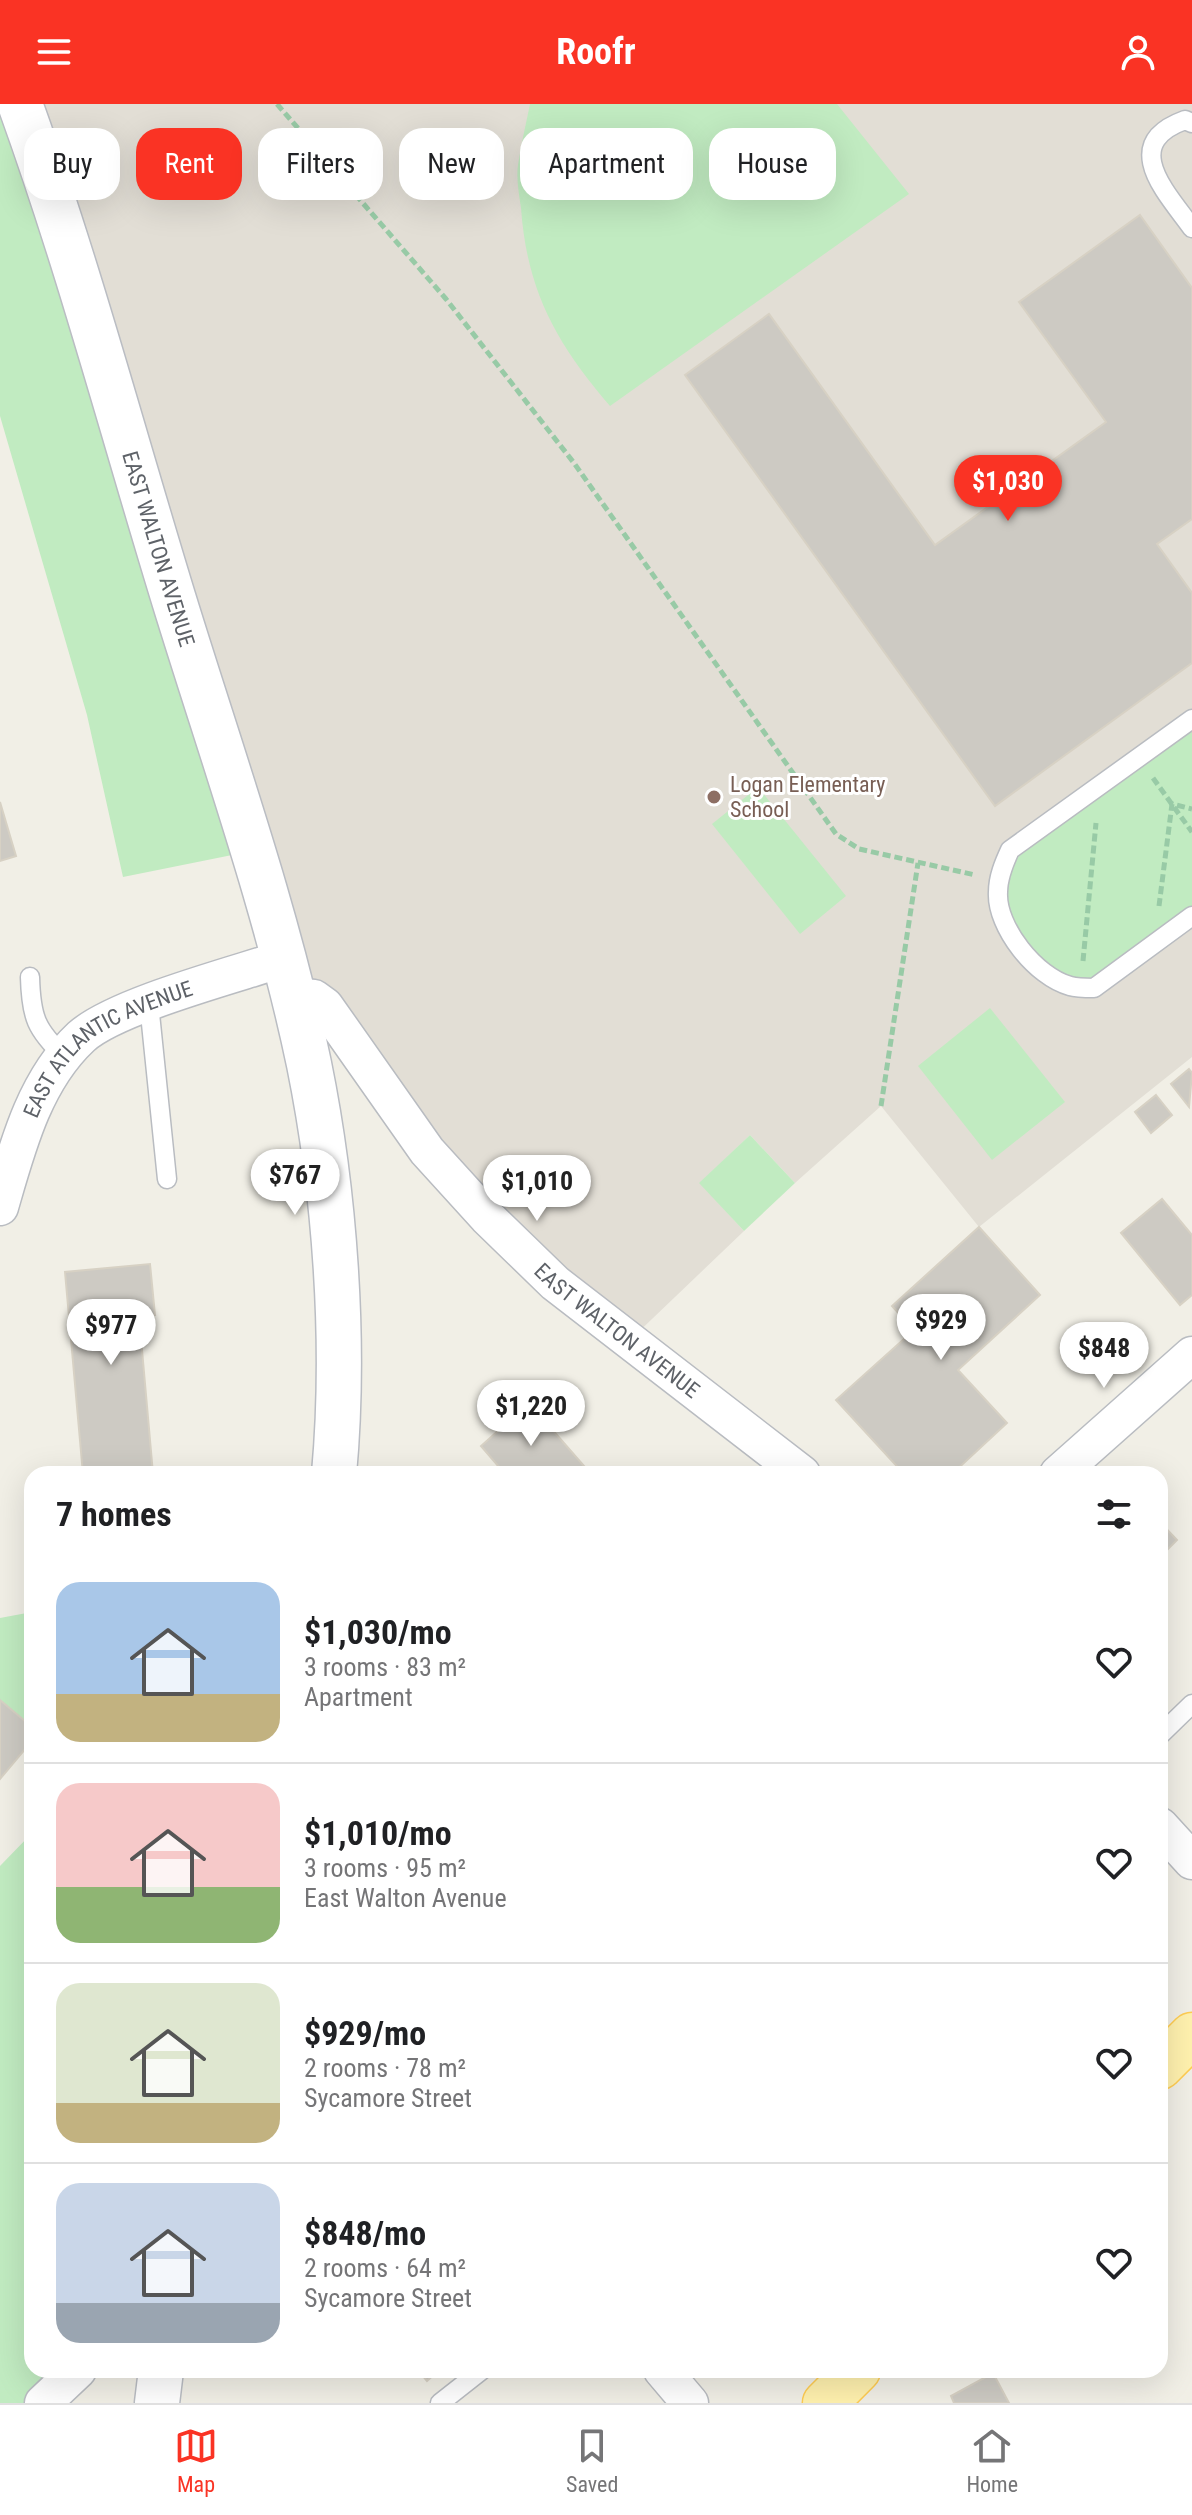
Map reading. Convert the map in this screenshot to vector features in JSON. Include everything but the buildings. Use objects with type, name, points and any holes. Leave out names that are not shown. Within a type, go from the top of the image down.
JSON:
[{"type":"main road","name":"EAST WALTON AVENUE","points":[[20,104],[59,216],[261,879],[308,1062],[324,1155],[338,1334],[334,1466]]},
{"type":"main road","points":[[1168,2059],[1192,2035]]},
{"type":"main road","points":[[157,2403],[160,2378]]},
{"type":"main road","points":[[825,2403],[850,2378]]},
{"type":"street","name":"EAST ATLANTIC AVENUE","points":[[0,1207],[19,1141],[48,1078],[82,1035],[119,1015],[149,1004],[286,978]]},
{"type":"street","name":"EAST WALTON AVENUE","points":[[286,978],[325,1006],[427,1151],[555,1283],[792,1466]]},
{"type":"street","points":[[1067,1466],[1150,1388],[1192,1355]]},
{"type":"street","points":[[1168,1835],[1192,1861]]},
{"type":"street","points":[[43,2403],[70,2378]]},
{"type":"street","points":[[669,2378],[690,2403]]},
{"type":"lane","points":[[1192,123],[1185,120],[1171,125],[1156,136],[1150,151],[1152,168],[1192,228]]},
{"type":"lane","points":[[1192,719],[1010,850],[997,893],[1003,920],[1021,948],[1044,971],[1068,986],[1094,988],[1192,916]]},
{"type":"lane","points":[[30,977],[34,1021],[44,1037],[65,1057]]},
{"type":"lane","points":[[149,1004],[167,1179]]},
{"type":"lane","points":[[1168,1727],[1192,1704]]},
{"type":"lane","points":[[440,2403],[472,2378]]},
{"type":"path","points":[[277,104],[446,299],[574,463],[836,834],[859,849],[1000,881]]},
{"type":"path","points":[[1138,758],[1192,832]]},
{"type":"path","points":[[1081,987],[1099,786]]},
{"type":"path","points":[[1172,804],[1192,809]]},
{"type":"path","points":[[1155,944],[1172,804]]},
{"type":"path","points":[[881,1106],[918,863]]},
{"type":"shaded area","name":"Logan Elementary School","points":[[14,104],[1192,104],[1192,1057],[979,1227],[881,1106],[795,1183],[750,1135],[700,1183],[744,1231],[629,1341],[555,1283],[314,998],[46,200],[120,200],[120,128],[24,128],[24,134]]},
{"type":"green space","points":[[0,104],[24,175],[24,200],[32,200],[252,851],[123,877],[87,715],[0,416]]},
{"type":"green space","points":[[530,104],[837,104],[909,194],[610,406],[560,338],[538,291],[524,238],[517,175],[520,154],[520,200],[693,200],[693,128],[525,128]]},
{"type":"green space","points":[[1192,719],[1192,916],[1095,988],[1044,971],[1004,920],[1002,868],[1011,851]]},
{"type":"green space","points":[[758,787],[846,896],[800,934],[712,824]]},
{"type":"green space","points":[[990,1008],[1065,1102],[992,1160],[918,1066]]},
{"type":"green space","points":[[750,1135],[795,1183],[744,1231],[699,1183]]},
{"type":"green space","points":[[24,1614],[24,1720],[0,1700],[0,1618]]},
{"type":"green space","points":[[24,1841],[24,2378],[70,2378],[43,2403],[0,2403],[0,1866]]},
{"type":"place","name":"Logan Elementary School","points":[[714,797]]}]
